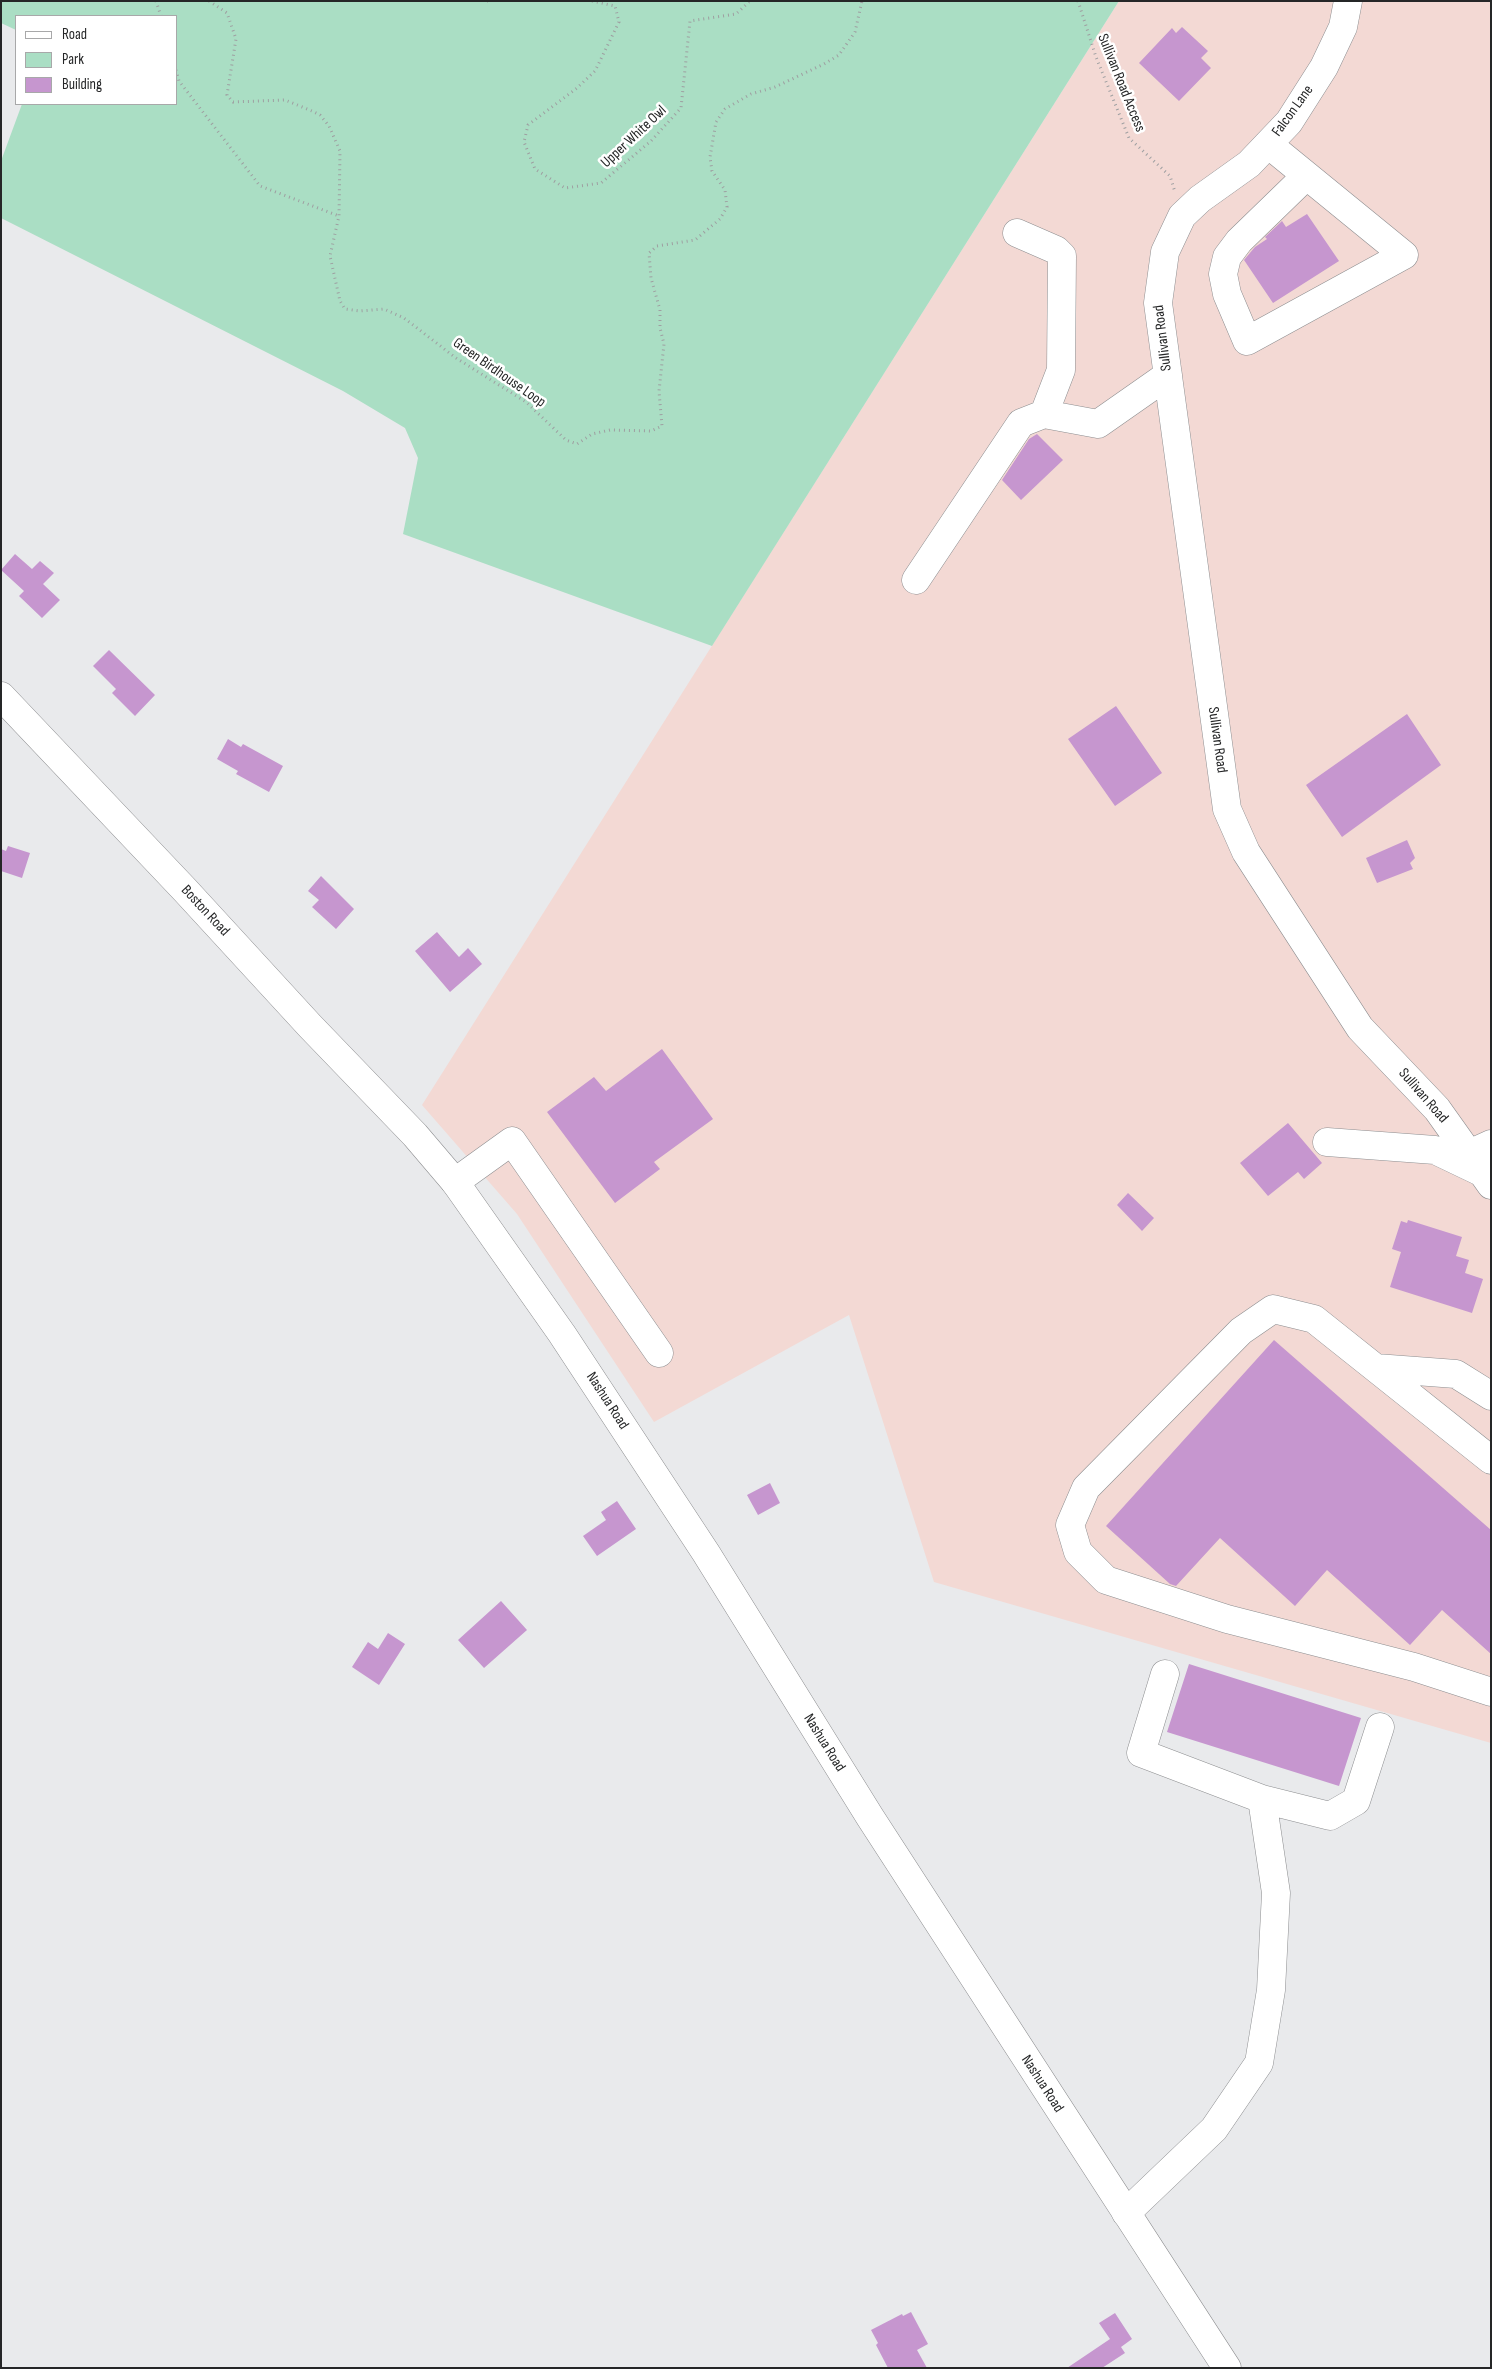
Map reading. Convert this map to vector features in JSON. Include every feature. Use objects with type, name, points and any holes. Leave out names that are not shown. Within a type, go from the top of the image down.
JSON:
[{"type":"main road","name":"Falcon Lane","points":[[1182,216],[1200,198],[1249,164],[1289,122],[1324,67],[1343,27],[1348,1]]},
{"type":"main road","points":[[1268,144],[1305,177],[1404,255],[1247,340],[1227,294],[1223,274],[1227,257],[1239,242],[1305,177]]},
{"type":"main road","name":"Sullivan Road","points":[[1182,216],[1165,252],[1158,303],[1227,810],[1246,852],[1360,1028],[1438,1109],[1484,1164]]},
{"type":"main road","points":[[1017,233],[1056,250],[1062,256],[1061,370],[1044,414]]},
{"type":"main road","points":[[916,580],[1021,423],[1044,414],[1098,424],[1168,375]]},
{"type":"main road","name":"Boston Road","points":[[1,696],[408,1128]]},
{"type":"main road","name":"Nashua Road","points":[[408,1128],[455,1182],[562,1334],[701,1545],[870,1818],[1227,2368]]},
{"type":"main road","points":[[455,1182],[512,1142],[659,1353]]},
{"type":"main road","points":[[1328,1142],[1435,1150],[1484,1164]]},
{"type":"main road","points":[[1491,1460],[1314,1318],[1273,1309],[1241,1331],[1086,1488],[1070,1525],[1078,1552],[1106,1580],[1227,1619],[1414,1667],[1491,1692]]},
{"type":"main road","points":[[1376,1368],[1456,1374],[1491,1396]]},
{"type":"main road","points":[[1165,1674],[1142,1753],[1262,1799],[1330,1816],[1356,1801],[1380,1727]]},
{"type":"main road","points":[[1126,2213],[1214,2129],[1259,2063],[1271,1990],[1276,1893],[1262,1799]]},
{"type":"path","points":[[156,1],[160,15]]},
{"type":"path","name":"Green Birdhouse Loop","points":[[209,1],[227,13],[236,38],[228,95],[232,102],[285,100],[320,115],[329,126],[340,151],[340,216],[330,256],[340,301],[345,309],[360,311],[384,309],[404,318],[456,358],[526,402],[566,440],[577,444],[592,434],[610,430],[651,431],[662,426],[659,391],[664,344],[660,328],[658,303],[651,278],[649,253],[657,246],[695,240],[720,219],[727,207],[725,190],[712,171],[710,157],[716,122],[725,109],[750,94],[775,87],[824,64],[839,54],[855,32],[862,1]]},
{"type":"path","name":"Upper White Owl","points":[[592,1],[615,6],[619,22],[595,71],[577,88],[528,125],[524,142],[535,169],[564,188],[601,183],[651,141],[681,108],[690,22],[736,14],[750,1]]},
{"type":"path","name":"Sullivan Road Access","points":[[1078,1],[1096,57],[1129,138],[1170,176],[1182,216]]},
{"type":"path","points":[[178,77],[260,186],[340,216]]},
{"type":"shaded area","points":[[1119,1],[1491,1],[1491,1743],[934,1582],[849,1315],[654,1422],[517,1214],[422,1105]]},
{"type":"green space","points":[[1,1],[1119,1],[712,646],[403,534],[418,458],[405,428],[343,391],[1,218],[1,161],[22,105],[178,105],[178,15],[15,15],[15,30],[1,23]]},
{"type":"building","points":[[1182,27],[1208,51],[1201,58],[1211,68],[1179,101],[1139,63],[1172,28],[1176,33]]},
{"type":"building","points":[[1307,214],[1339,261],[1273,303],[1244,260],[1255,247],[1267,239],[1265,237],[1282,221],[1286,227]]},
{"type":"building","points":[[1037,434],[1063,460],[1021,500],[1002,480],[1029,439]]},
{"type":"building","points":[[15,554],[32,569],[40,561],[54,573],[43,584],[60,600],[42,618],[19,596],[24,591],[1,570]]},
{"type":"building","points":[[109,650],[155,695],[135,716],[112,693],[116,689],[93,666]]},
{"type":"building","points":[[1116,706],[1162,773],[1115,806],[1068,739]]},
{"type":"building","points":[[1407,714],[1441,765],[1342,837],[1306,785]]},
{"type":"building","points":[[228,739],[241,747],[243,744],[283,766],[269,792],[236,774],[238,771],[217,759]]},
{"type":"building","points":[[1407,840],[1415,858],[1410,863],[1413,869],[1377,883],[1366,858]]},
{"type":"building","points":[[8,846],[30,853],[22,878],[1,871],[1,849],[6,851]]},
{"type":"building","points":[[321,876],[354,909],[336,929],[312,907],[319,900],[308,891]]},
{"type":"building","points":[[437,932],[459,957],[468,948],[482,964],[450,992],[415,951]]},
{"type":"building","points":[[662,1049],[713,1119],[654,1162],[660,1169],[615,1203],[547,1112],[594,1077],[606,1091]]},
{"type":"building","points":[[1288,1123],[1322,1163],[1304,1179],[1298,1172],[1268,1196],[1240,1163]]},
{"type":"building","points":[[1128,1193],[1154,1218],[1142,1231],[1117,1205]]},
{"type":"building","points":[[1408,1220],[1462,1237],[1456,1256],[1469,1260],[1465,1273],[1483,1279],[1472,1313],[1390,1287],[1401,1252],[1392,1249],[1401,1221],[1407,1223]]},
{"type":"building","points":[[1274,1340],[1491,1530],[1491,1654],[1442,1610],[1410,1645],[1327,1570],[1295,1606],[1220,1538],[1176,1586],[1170,1584],[1106,1526]]},
{"type":"building","points":[[770,1483],[780,1503],[758,1515],[747,1495]]},
{"type":"building","points":[[617,1501],[636,1529],[597,1556],[583,1536],[606,1520],[601,1512]]},
{"type":"building","points":[[501,1601],[527,1630],[484,1668],[458,1640]]},
{"type":"building","points":[[388,1633],[405,1644],[379,1685],[352,1667],[368,1642],[378,1649]]},
{"type":"building","points":[[1189,1664],[1361,1718],[1339,1786],[1167,1732]]},
{"type":"building","points":[[911,2312],[928,2344],[917,2350],[927,2368],[888,2368],[876,2345],[878,2343],[871,2330],[902,2314],[903,2316]]},
{"type":"building","points":[[1115,2313],[1132,2339],[1121,2347],[1125,2353],[1102,2368],[1067,2368],[1110,2339],[1099,2323]]}]
